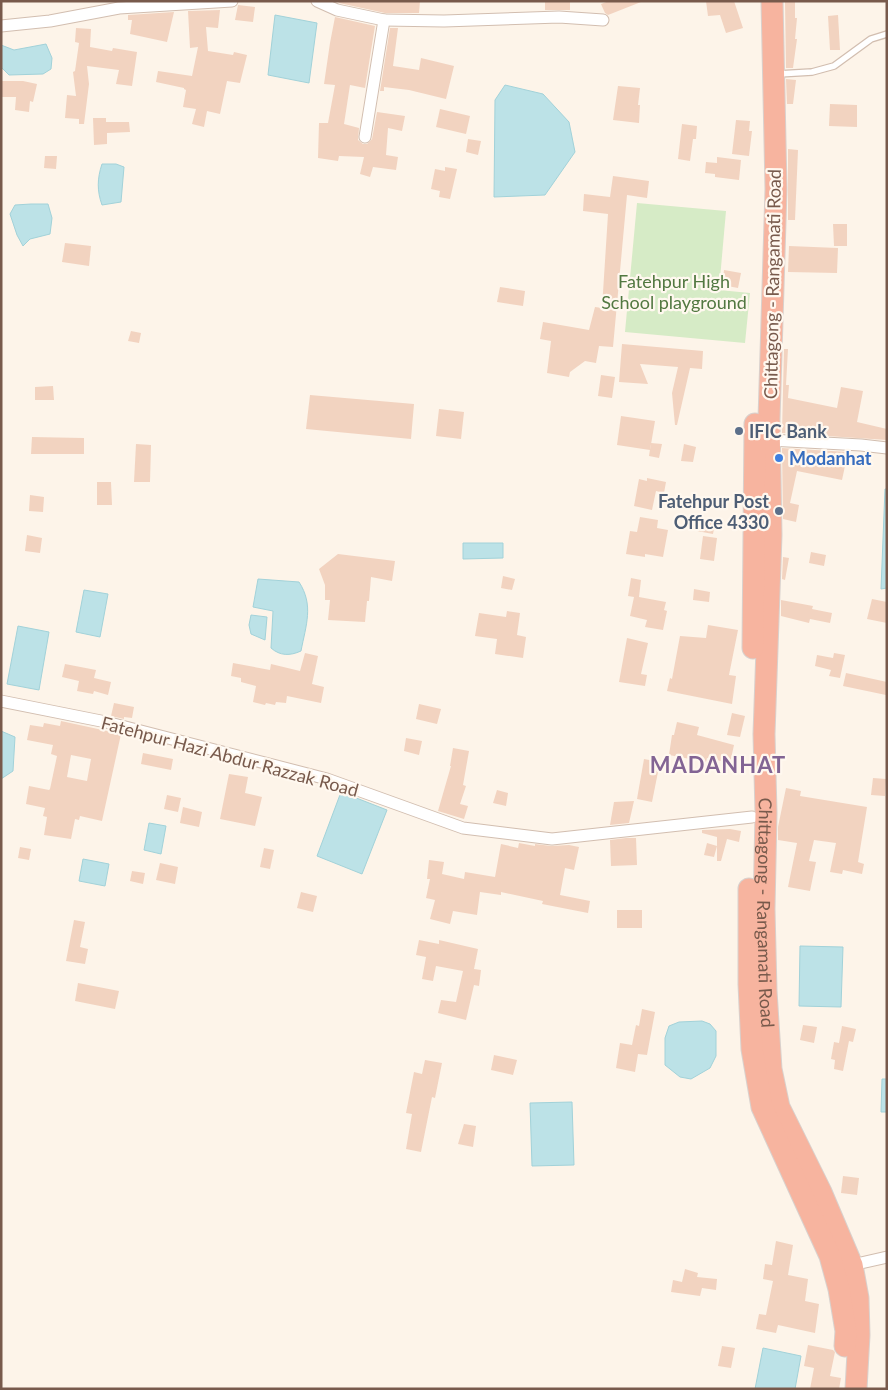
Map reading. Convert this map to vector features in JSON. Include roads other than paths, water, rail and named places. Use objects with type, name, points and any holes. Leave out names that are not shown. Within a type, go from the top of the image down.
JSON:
[{"type":"highway","name":"Chittagong - Rangamati Road","points":[[761,1],[765,31],[755,438],[749,984],[752,1049],[762,1107],[830,1256],[839,1289],[846,1331],[844,1389]]},
{"type":"highway","name":"Chittagong - Rangamati Road","points":[[772,1],[776,189],[772,292],[771,535],[764,734],[766,991],[771,1069],[779,1107],[821,1192],[852,1265],[858,1298],[859,1335],[856,1389]]},
{"type":"street","points":[[1,26],[50,21],[119,8],[232,1]]},
{"type":"street","points":[[317,1],[337,10],[384,20],[444,22],[559,17],[603,20]]},
{"type":"street","points":[[365,137],[384,20]]},
{"type":"street","points":[[770,440],[887,448]]},
{"type":"street","name":"Fatehpur Hazi Abdur Razzak Road","points":[[1,701],[106,722],[327,779],[463,828],[552,840],[752,817]]},
{"type":"street","points":[[852,1265],[887,1257]]},
{"type":"lane","points":[[774,74],[812,72],[834,66],[871,38],[887,34]]},
{"type":"water","points":[[275,15],[317,23],[309,83],[268,75]]},
{"type":"water","points":[[46,44],[52,58],[51,69],[43,74],[9,75],[1,67],[1,45],[14,50]]},
{"type":"water","points":[[505,85],[543,94],[569,122],[575,152],[545,195],[494,197],[495,100]]},
{"type":"water","points":[[102,164],[116,164],[124,167],[121,202],[102,205],[98,185]]},
{"type":"water","points":[[48,204],[52,218],[50,234],[30,239],[23,246],[10,214],[15,205]]},
{"type":"water","points":[[885,489],[887,489],[887,588],[881,589]]},
{"type":"water","points":[[463,543],[503,543],[503,558],[463,559]]},
{"type":"water","points":[[258,579],[299,582],[304,591],[308,607],[307,624],[301,651],[285,654],[278,653],[271,648],[273,611],[253,607]]},
{"type":"water","points":[[84,590],[108,594],[100,637],[76,632]]},
{"type":"water","points":[[251,615],[267,617],[265,640],[251,634],[249,625]]},
{"type":"water","points":[[18,626],[49,632],[39,690],[7,684]]},
{"type":"water","points":[[1,731],[15,737],[13,771],[1,779]]},
{"type":"water","points":[[341,792],[387,810],[362,874],[317,856]]},
{"type":"water","points":[[149,823],[166,826],[161,854],[144,850]]},
{"type":"water","points":[[83,859],[109,864],[105,886],[79,881]]},
{"type":"water","points":[[800,946],[843,947],[841,1007],[799,1006]]},
{"type":"water","points":[[702,1021],[710,1024],[716,1031],[716,1056],[710,1068],[691,1079],[680,1077],[665,1065],[665,1038],[669,1026],[679,1022]]},
{"type":"water","points":[[882,1079],[887,1079],[887,1112],[881,1112]]},
{"type":"water","points":[[572,1102],[574,1165],[532,1166],[530,1103]]},
{"type":"water","points":[[763,1348],[801,1356],[795,1389],[755,1389]]},
{"type":"place","name":"IFIC Bank","points":[[739,431]]},
{"type":"place","name":"Modanhat","points":[[779,458]]},
{"type":"place","name":"Fatehpur Post Office 4330","points":[[779,511]]},
{"type":"district","name":"MADANHAT","points":[[718,764]]},
{"type":"park label","name":"Fatehpur High School playground","points":[[674,291]]}]
